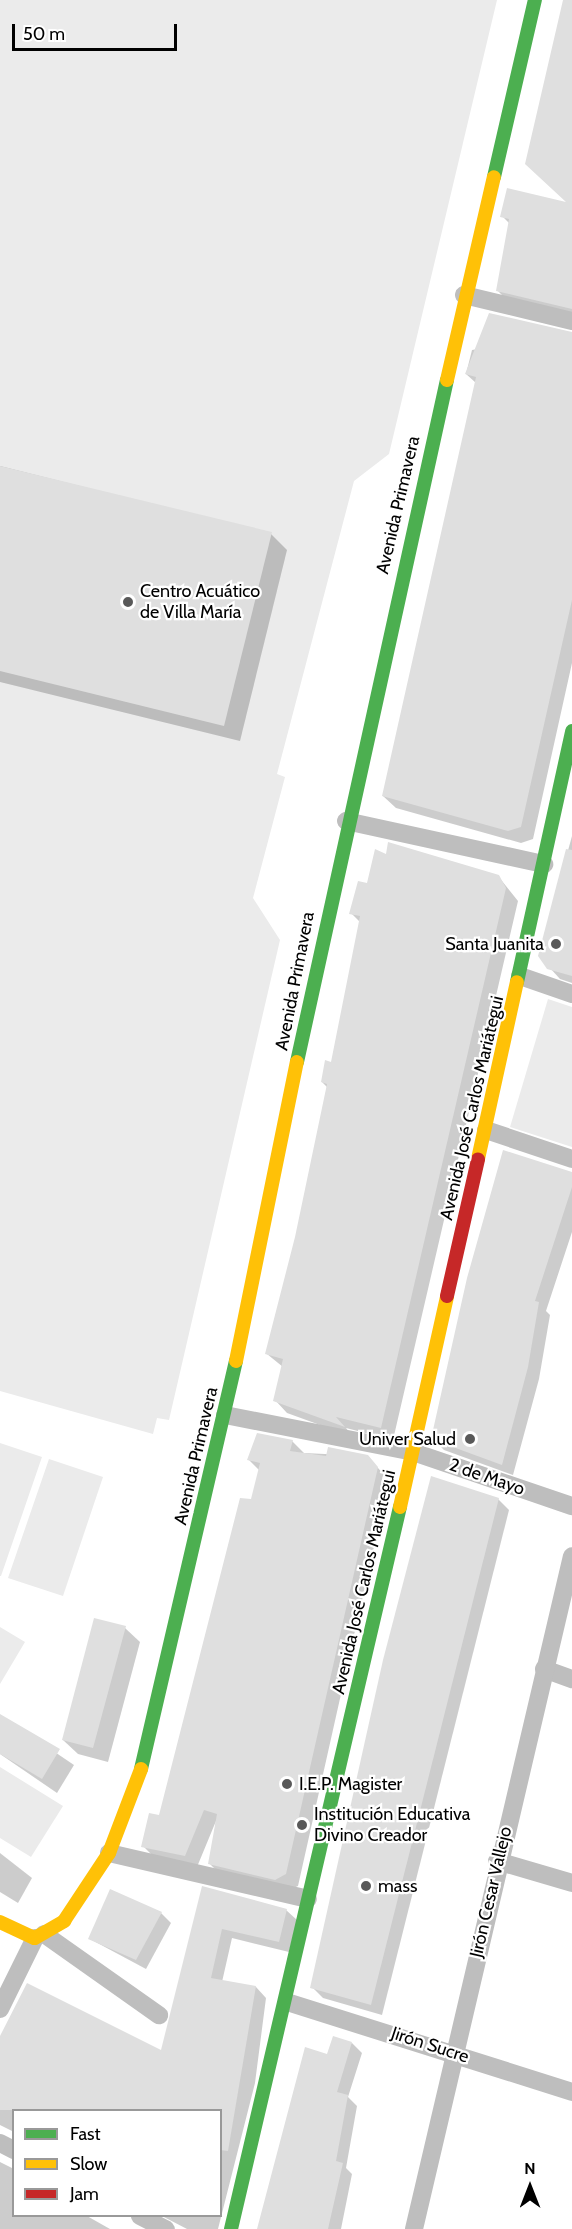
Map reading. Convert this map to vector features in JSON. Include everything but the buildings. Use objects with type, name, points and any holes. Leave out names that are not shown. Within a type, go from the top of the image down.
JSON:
[{"type":"street","name":"Avenida Primavera","points":[[40,1936],[64,1921],[110,1853],[135,1794],[225,1415],[345,821],[464,295],[535,0]]},
{"type":"street","points":[[464,295],[572,321]]},
{"type":"street","name":"Avenida José Carlos Mariátegui","points":[[231,2229],[287,2002],[308,1899],[413,1452],[520,976],[572,731]]},
{"type":"street","points":[[345,821],[544,864]]},
{"type":"street","points":[[520,976],[572,994]]},
{"type":"street","points":[[486,1130],[572,1159]]},
{"type":"street","name":"2 de Mayo","points":[[225,1415],[413,1452],[572,1506]]},
{"type":"street","name":"Jirón Cesar Vallejo","points":[[420,2227],[455,2053],[498,1861],[572,1556]]},
{"type":"street","points":[[544,1669],[572,1678]]},
{"type":"street","points":[[110,1853],[308,1899]]},
{"type":"street","points":[[498,1861],[572,1883]]},
{"type":"street","points":[[0,1922],[40,1936],[159,2016]]},
{"type":"street","points":[[0,2008],[40,1936]]},
{"type":"street","name":"Jirón Sucre","points":[[287,2002],[455,2053],[572,2092]]},
{"type":"street","points":[[142,2217],[166,2229]]},
{"type":"shaded area","points":[[0,0],[497,0],[389,454],[354,481],[277,774],[285,777],[253,898],[280,940],[169,1420],[157,1418],[153,1434],[0,1391]]},
{"type":"shaded area","points":[[548,999],[572,1007],[572,1147],[510,1127]]},
{"type":"shaded area","points":[[0,1443],[42,1457],[1,1576],[0,1576]]},
{"type":"shaded area","points":[[49,1459],[103,1477],[63,1596],[8,1578]]},
{"type":"shaded area","points":[[0,1627],[25,1642],[0,1684]]},
{"type":"shaded area","points":[[0,1767],[63,1806],[31,1857],[0,1838]]},
{"type":"traffic: fast","points":[[494,177],[535,0]]},
{"type":"traffic: fast","points":[[297,1062],[447,380]]},
{"type":"traffic: fast","points":[[517,982],[572,731]]},
{"type":"traffic: fast","points":[[141,1769],[236,1361]]},
{"type":"traffic: fast","points":[[231,2229],[400,1507]]},
{"type":"traffic: slow","points":[[447,380],[494,177]]},
{"type":"traffic: slow","points":[[478,1159],[517,982]]},
{"type":"traffic: slow","points":[[236,1361],[297,1062]]},
{"type":"traffic: slow","points":[[400,1507],[447,1296]]},
{"type":"traffic: slow","points":[[0,1922],[35,1938],[64,1921],[109,1853],[141,1769]]},
{"type":"traffic: jam","points":[[447,1296],[478,1159]]},
{"type":"place","name":"Centro Acuático de Villa María","points":[[128,602]]},
{"type":"place","name":"Santa Juanita","points":[[556,944]]},
{"type":"place","name":"Univer Salud","points":[[470,1439]]},
{"type":"place","name":"I.E.P. Magister","points":[[287,1784]]},
{"type":"place","name":"Institución Educativa Divino Creador","points":[[302,1825]]},
{"type":"place","name":"mass","points":[[366,1886]]}]
